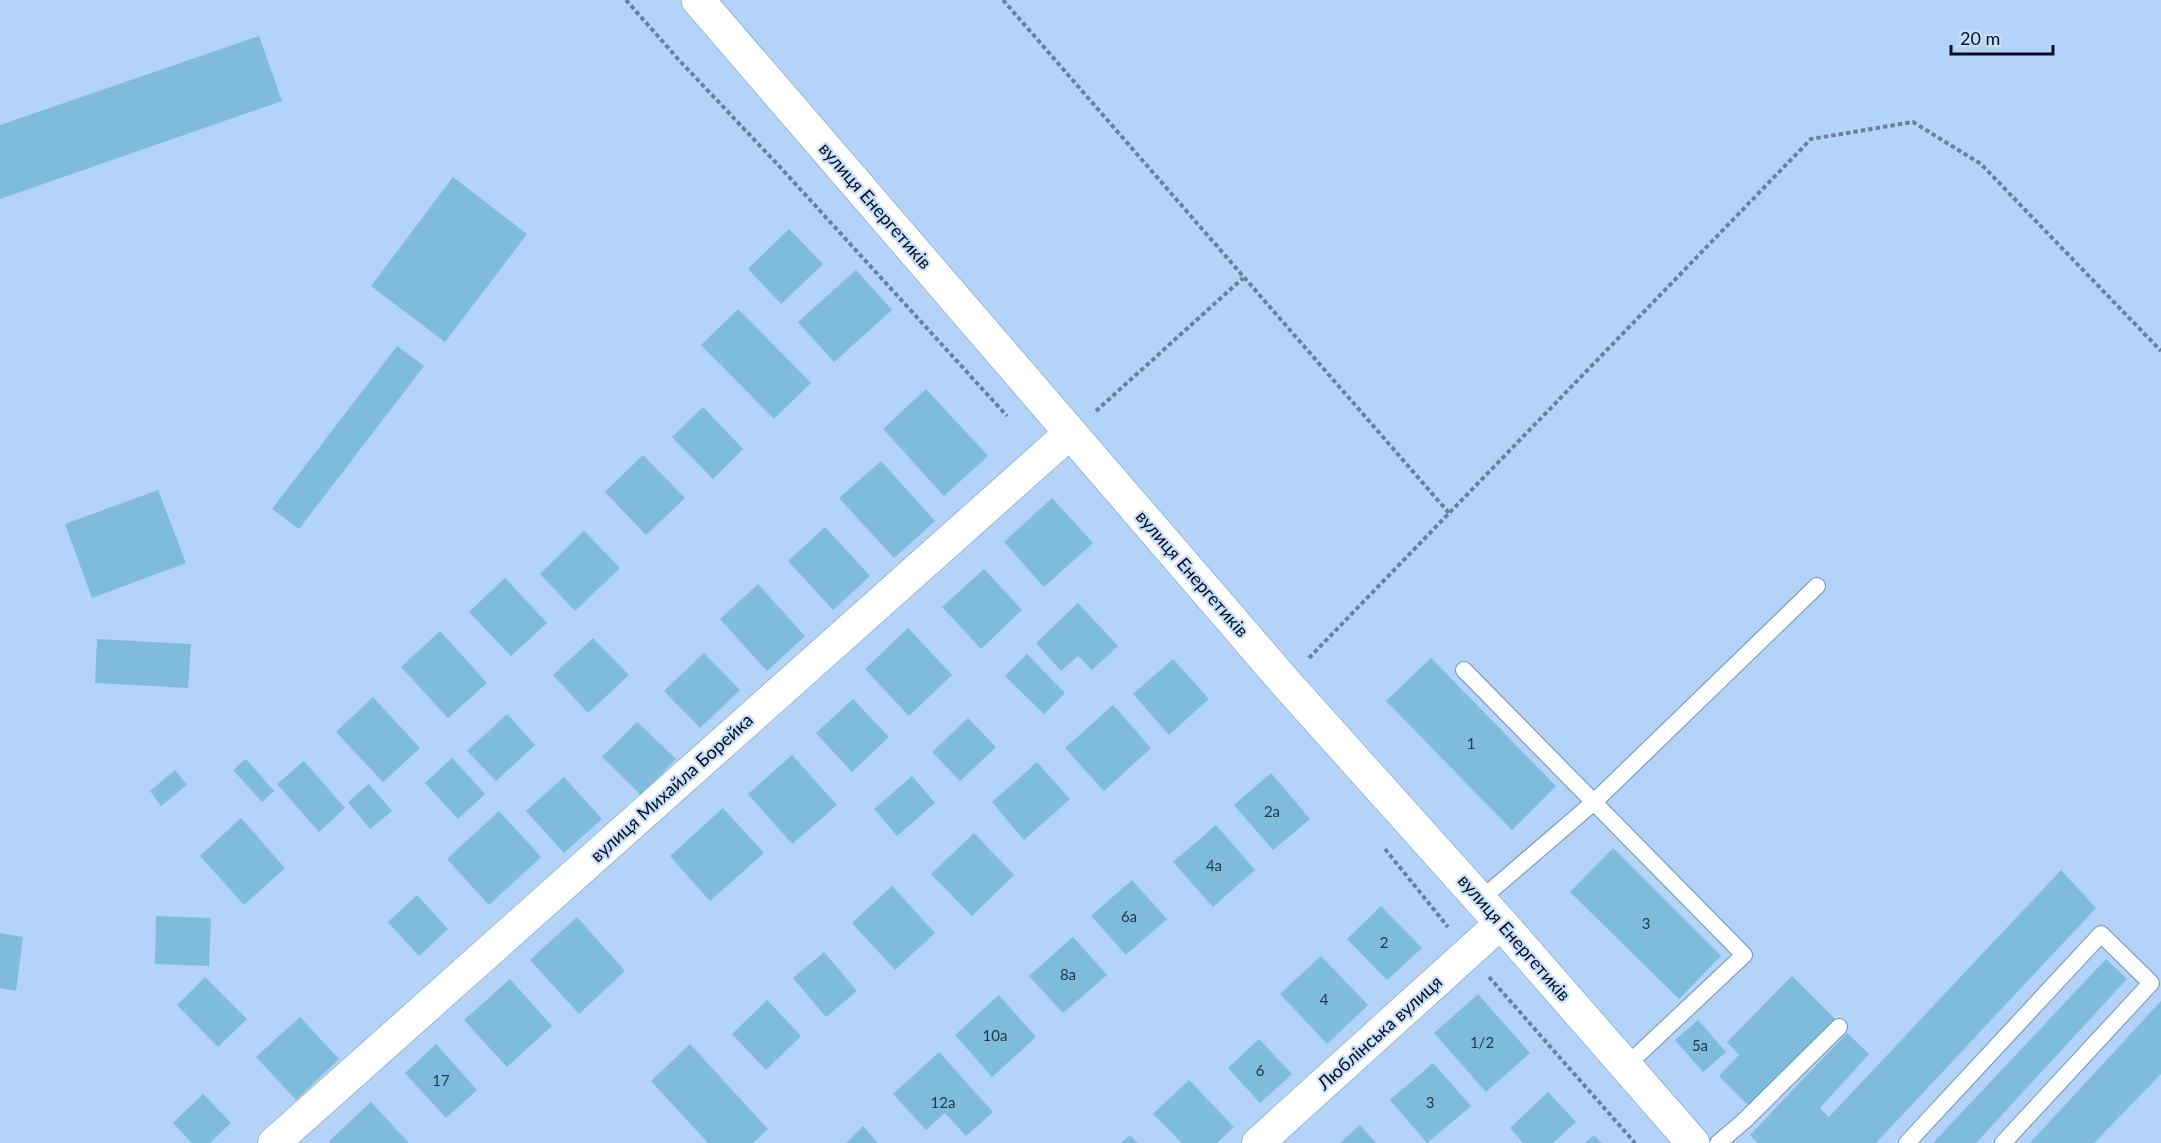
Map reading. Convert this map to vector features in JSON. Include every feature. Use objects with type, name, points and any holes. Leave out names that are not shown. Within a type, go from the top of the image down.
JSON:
[{"type":"street","name":"вулиця Енергетиків","points":[[698,0],[1285,682],[1491,912],[1693,1143]]},
{"type":"street","name":"вулиця Михайла Борейка","points":[[274,1143],[1071,434]]},
{"type":"street","name":"Люблінська вулиця","points":[[1258,1143],[1469,953],[1491,912]]},
{"type":"lane","points":[[1491,912],[1594,802],[1817,586]]},
{"type":"lane","points":[[1464,670],[1744,955],[1626,1066]]},
{"type":"lane","points":[[1908,1143],[2102,934],[2151,983],[2003,1143]]},
{"type":"lane","points":[[1718,1143],[1744,1121],[1839,1027]]},
{"type":"path","points":[[627,0],[678,59],[1009,418]]},
{"type":"path","points":[[1003,0],[1449,513]]},
{"type":"path","points":[[1285,682],[1811,139],[1913,122],[1981,164],[2161,351]]},
{"type":"path","points":[[1071,434],[1243,278]]},
{"type":"path","points":[[1380,842],[1469,953],[1635,1143]]},
{"type":"building","points":[[259,36],[282,101],[0,199],[0,125]]},
{"type":"building","points":[[453,177],[527,234],[445,342],[371,286]]},
{"type":"building","points":[[789,229],[823,264],[781,304],[748,269]]},
{"type":"building","points":[[856,270],[892,310],[834,362],[798,322]]},
{"type":"building","points":[[738,309],[811,383],[774,419],[701,345]]},
{"type":"building","points":[[397,346],[424,366],[299,529],[272,509]]},
{"type":"building","points":[[926,389],[988,456],[944,496],[883,429]]},
{"type":"building","points":[[703,407],[743,449],[713,479],[672,437]]},
{"type":"building","points":[[643,455],[685,498],[646,535],[605,492]]},
{"type":"building","points":[[881,461],[935,521],[894,558],[839,498]]},
{"type":"building","points":[[158,490],[186,563],[92,598],[65,524]]},
{"type":"building","points":[[1052,498],[1093,543],[1044,587],[1004,542]]},
{"type":"building","points":[[825,527],[870,576],[833,610],[788,561]]},
{"type":"building","points":[[584,531],[620,568],[575,611],[540,574]]},
{"type":"building","points":[[984,569],[1022,610],[981,649],[942,607]]},
{"type":"building","points":[[505,578],[547,623],[511,656],[469,612]]},
{"type":"building","points":[[758,584],[805,636],[767,671],[720,619]]},
{"type":"building","points":[[1078,603],[1118,646],[1092,670],[1078,656],[1061,671],[1036,643]]},
{"type":"building","points":[[908,628],[952,675],[909,716],[865,669]]},
{"type":"building","points":[[440,631],[487,683],[448,718],[401,667]]},
{"type":"building","points":[[593,638],[629,675],[588,713],[553,675]]},
{"type":"building","points":[[97,639],[191,644],[188,688],[95,683]]},
{"type":"building","points":[[704,653],[740,690],[700,728],[664,691]]},
{"type":"building","points":[[1027,654],[1065,693],[1044,714],[1005,676]]},
{"type":"building","points":[[1431,658],[1556,786],[1512,830],[1386,701]]},
{"type":"building","points":[[1173,659],[1209,699],[1169,735],[1133,694]]},
{"type":"building","points":[[373,697],[420,748],[383,782],[336,732]]},
{"type":"building","points":[[853,699],[889,737],[852,772],[816,733]]},
{"type":"building","points":[[1113,705],[1151,748],[1104,791],[1065,748]]},
{"type":"building","points":[[507,714],[535,745],[496,781],[467,751]]},
{"type":"building","points":[[968,718],[996,747],[960,781],[932,752]]},
{"type":"building","points":[[637,722],[676,759],[641,795],[602,757]]},
{"type":"building","points":[[792,755],[837,805],[792,844],[748,794]]},
{"type":"building","points":[[452,758],[485,794],[458,819],[425,783]]},
{"type":"building","points":[[246,759],[274,791],[262,802],[233,770]]},
{"type":"building","points":[[304,761],[345,808],[319,832],[277,784]]},
{"type":"building","points":[[1037,762],[1070,799],[1024,840],[992,802]]},
{"type":"building","points":[[175,770],[187,785],[161,806],[150,791]]},
{"type":"building","points":[[1271,773],[1310,819],[1273,850],[1234,805]]},
{"type":"building","points":[[912,776],[935,803],[897,836],[874,809]]},
{"type":"building","points":[[564,777],[602,819],[564,853],[526,811]]},
{"type":"building","points":[[369,784],[392,811],[370,829],[348,802]]},
{"type":"building","points":[[723,808],[764,853],[710,901],[670,856]]},
{"type":"building","points":[[499,811],[541,857],[489,905],[447,859]]},
{"type":"building","points":[[241,818],[285,868],[244,905],[200,856]]},
{"type":"building","points":[[1216,825],[1255,870],[1213,907],[1173,862]]},
{"type":"building","points":[[974,833],[1014,875],[972,916],[931,874]]},
{"type":"building","points":[[1613,848],[1721,956],[1679,999],[1570,892]]},
{"type":"building","points":[[2061,870],[2096,908],[1876,1143],[1758,1143],[1750,1135],[1847,1033],[1869,1054],[1820,1108],[1829,1117]]},
{"type":"building","points":[[1132,880],[1167,919],[1126,955],[1091,916]]},
{"type":"building","points":[[892,886],[935,933],[895,970],[852,923]]},
{"type":"building","points":[[417,895],[448,929],[419,956],[388,922]]},
{"type":"building","points":[[1381,906],[1422,948],[1387,980],[1347,939]]},
{"type":"building","points":[[156,916],[211,918],[209,966],[155,964]]},
{"type":"building","points":[[577,917],[625,971],[579,1014],[530,960]]},
{"type":"building","points":[[0,933],[23,937],[16,991],[0,988]]},
{"type":"building","points":[[1073,937],[1107,975],[1063,1013],[1029,976]]},
{"type":"building","points":[[824,952],[857,991],[826,1017],[793,978]]},
{"type":"building","points":[[1321,956],[1368,1005],[1327,1044],[1280,994]]},
{"type":"building","points":[[2106,959],[2127,979],[1976,1143],[1933,1143]]},
{"type":"building","points":[[1792,976],[1837,1021],[1750,1107],[1719,1076],[1739,1055],[1727,1042]]},
{"type":"building","points":[[205,977],[247,1019],[218,1047],[177,1005]]},
{"type":"building","points":[[510,979],[552,1026],[507,1067],[464,1020]]},
{"type":"building","points":[[1478,994],[1530,1053],[1486,1092],[1434,1033]]},
{"type":"building","points":[[999,995],[1036,1037],[992,1077],[955,1035]]},
{"type":"building","points":[[767,1000],[801,1036],[766,1070],[732,1034]]},
{"type":"building","points":[[2161,1001],[2161,1074],[2094,1143],[2030,1143]]},
{"type":"building","points":[[300,1017],[339,1059],[296,1100],[256,1057]]},
{"type":"building","points":[[1698,1020],[1726,1052],[1703,1072],[1675,1040]]},
{"type":"building","points":[[1259,1039],[1292,1074],[1260,1103],[1228,1068]]},
{"type":"building","points":[[436,1044],[477,1090],[446,1118],[405,1073]]},
{"type":"building","points":[[690,1044],[768,1129],[753,1143],[708,1143],[651,1081]]},
{"type":"building","points":[[939,1052],[993,1112],[966,1136],[945,1113],[926,1130],[893,1094]]},
{"type":"building","points":[[1433,1063],[1471,1106],[1427,1143],[1390,1100]]},
{"type":"building","points":[[1189,1080],[1234,1127],[1217,1143],[1182,1143],[1153,1114]]},
{"type":"building","points":[[1548,1092],[1576,1122],[1553,1143],[1523,1143],[1510,1128]]},
{"type":"building","points":[[203,1094],[231,1123],[210,1143],[192,1143],[173,1123]]},
{"type":"building","points":[[371,1102],[409,1143],[331,1143],[329,1141]]},
{"type":"building","points":[[1360,1125],[1376,1143],[1340,1143]]},
{"type":"building","points":[[863,1126],[878,1143],[846,1143]]},
{"type":"building","points":[[1130,1135],[1138,1143],[1121,1143]]},
{"type":"building","points":[[1594,1135],[1602,1143],[1585,1143]]}]
